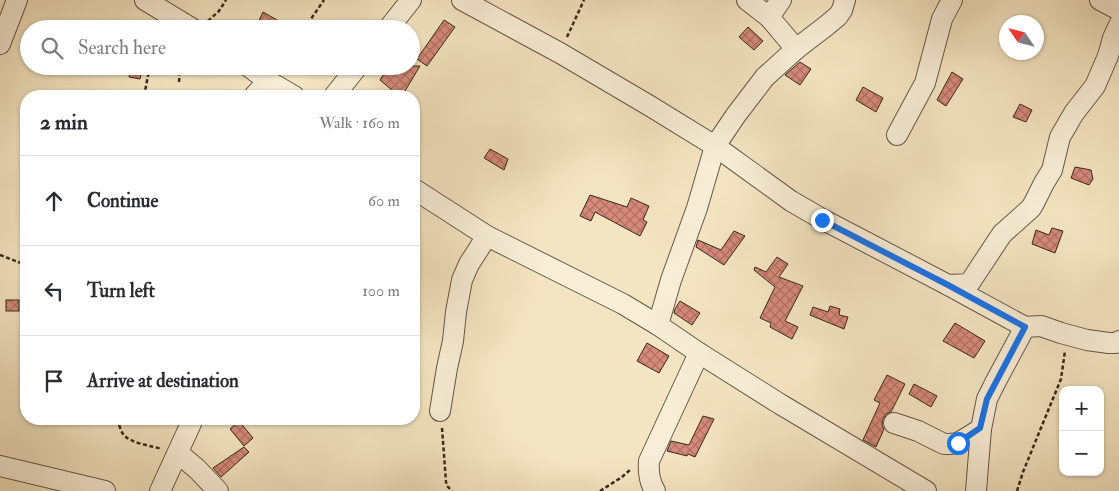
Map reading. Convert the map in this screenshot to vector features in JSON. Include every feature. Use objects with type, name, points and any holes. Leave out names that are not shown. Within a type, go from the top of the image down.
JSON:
[{"type":"street","points":[[0,44],[17,0]]},
{"type":"street","points":[[145,0],[187,20]]},
{"type":"street","points":[[395,20],[411,0]]},
{"type":"street","points":[[462,0],[560,53],[650,106],[715,146],[814,215],[1025,327],[1041,326],[1068,335],[1112,342],[1119,357]]},
{"type":"street","points":[[747,0],[769,17],[796,49]]},
{"type":"street","points":[[769,17],[781,0]]},
{"type":"street","points":[[658,325],[671,280],[697,208],[715,146],[765,77],[796,49],[838,16],[845,0]]},
{"type":"street","points":[[897,135],[925,83],[942,18],[952,0]]},
{"type":"street","points":[[1100,0],[1119,10]]},
{"type":"street","points":[[948,285],[967,285],[970,283],[1002,234],[1031,208],[1052,170],[1060,137],[1074,113],[1095,86],[1119,25]]},
{"type":"street","points":[[260,75],[284,90]]},
{"type":"street","points":[[339,90],[351,75]]},
{"type":"street","points":[[260,90],[268,81]]},
{"type":"street","points":[[420,192],[487,236],[624,304],[780,404],[926,491]]},
{"type":"street","points":[[440,411],[462,280],[469,264],[487,236]]},
{"type":"street","points":[[976,491],[980,428],[987,399],[1025,327]]},
{"type":"street","points":[[655,491],[650,483],[648,472],[649,460],[699,353]]},
{"type":"street","points":[[894,423],[918,431],[944,444],[958,443],[980,428]]},
{"type":"street","points":[[160,491],[190,425]]},
{"type":"street","points":[[178,453],[218,491]]},
{"type":"street","points":[[0,466],[105,491]]},
{"type":"path","points":[[207,20],[219,11],[226,0]]},
{"type":"path","points":[[310,20],[324,0]]},
{"type":"path","points":[[560,53],[584,0]]},
{"type":"path","points":[[145,90],[148,75]]},
{"type":"path","points":[[179,75],[179,82]]},
{"type":"path","points":[[0,254],[20,262]]},
{"type":"path","points":[[1017,491],[1061,379],[1068,335]]},
{"type":"path","points":[[440,411],[444,438],[446,482],[452,491]]},
{"type":"path","points":[[119,425],[122,434],[133,441],[178,453]]},
{"type":"path","points":[[600,491],[622,477],[636,464]]},
{"type":"building","points":[[263,12],[277,20],[259,20]]},
{"type":"building","points":[[444,20],[455,27],[427,66],[420,61],[420,55]]},
{"type":"building","points":[[748,27],[763,41],[754,50],[739,37]]},
{"type":"building","points":[[800,62],[811,69],[800,85],[785,75]]},
{"type":"building","points":[[952,72],[963,79],[946,106],[937,100]]},
{"type":"building","points":[[130,75],[141,75],[140,79],[129,77]]},
{"type":"building","points":[[383,75],[415,75],[406,90],[392,90],[380,80]]},
{"type":"building","points":[[863,87],[883,98],[876,112],[856,100]]},
{"type":"building","points":[[1020,104],[1032,110],[1026,122],[1013,117]]},
{"type":"building","points":[[490,149],[508,159],[504,170],[484,158]]},
{"type":"building","points":[[1075,167],[1091,170],[1093,179],[1089,185],[1071,178]]},
{"type":"building","points":[[590,195],[627,207],[631,198],[649,206],[643,220],[647,222],[640,236],[595,212],[591,221],[580,216]]},
{"type":"building","points":[[1052,228],[1063,231],[1055,253],[1032,244],[1036,230],[1049,235]]},
{"type":"building","points":[[734,231],[745,236],[724,265],[696,247],[698,240],[721,250]]},
{"type":"building","points":[[777,257],[788,264],[779,277],[803,286],[785,321],[798,327],[792,339],[770,327],[771,323],[760,318],[775,287],[754,270],[755,267],[766,272]]},
{"type":"building","points":[[6,300],[19,300],[19,311],[6,311]]},
{"type":"building","points":[[680,301],[700,313],[692,325],[674,313]]},
{"type":"building","points":[[830,306],[840,309],[839,315],[848,317],[844,329],[810,315],[813,307],[828,312]]},
{"type":"building","points":[[955,323],[985,341],[974,358],[943,341]]},
{"type":"building","points":[[647,343],[669,356],[659,373],[637,361]]},
{"type":"building","points":[[887,375],[905,384],[891,412],[886,414],[883,419],[882,425],[884,429],[876,447],[863,440],[880,403],[874,400]]},
{"type":"building","points":[[914,384],[937,396],[931,407],[909,394]]},
{"type":"building","points":[[703,416],[714,419],[695,457],[667,451],[671,441],[689,445]]},
{"type":"building","points":[[234,425],[242,425],[253,438],[244,446],[230,429]]},
{"type":"building","points":[[244,447],[249,452],[221,477],[213,468]]},
{"type":"route","points":[[822,220],[1025,327],[987,399],[980,428],[958,443]]}]
